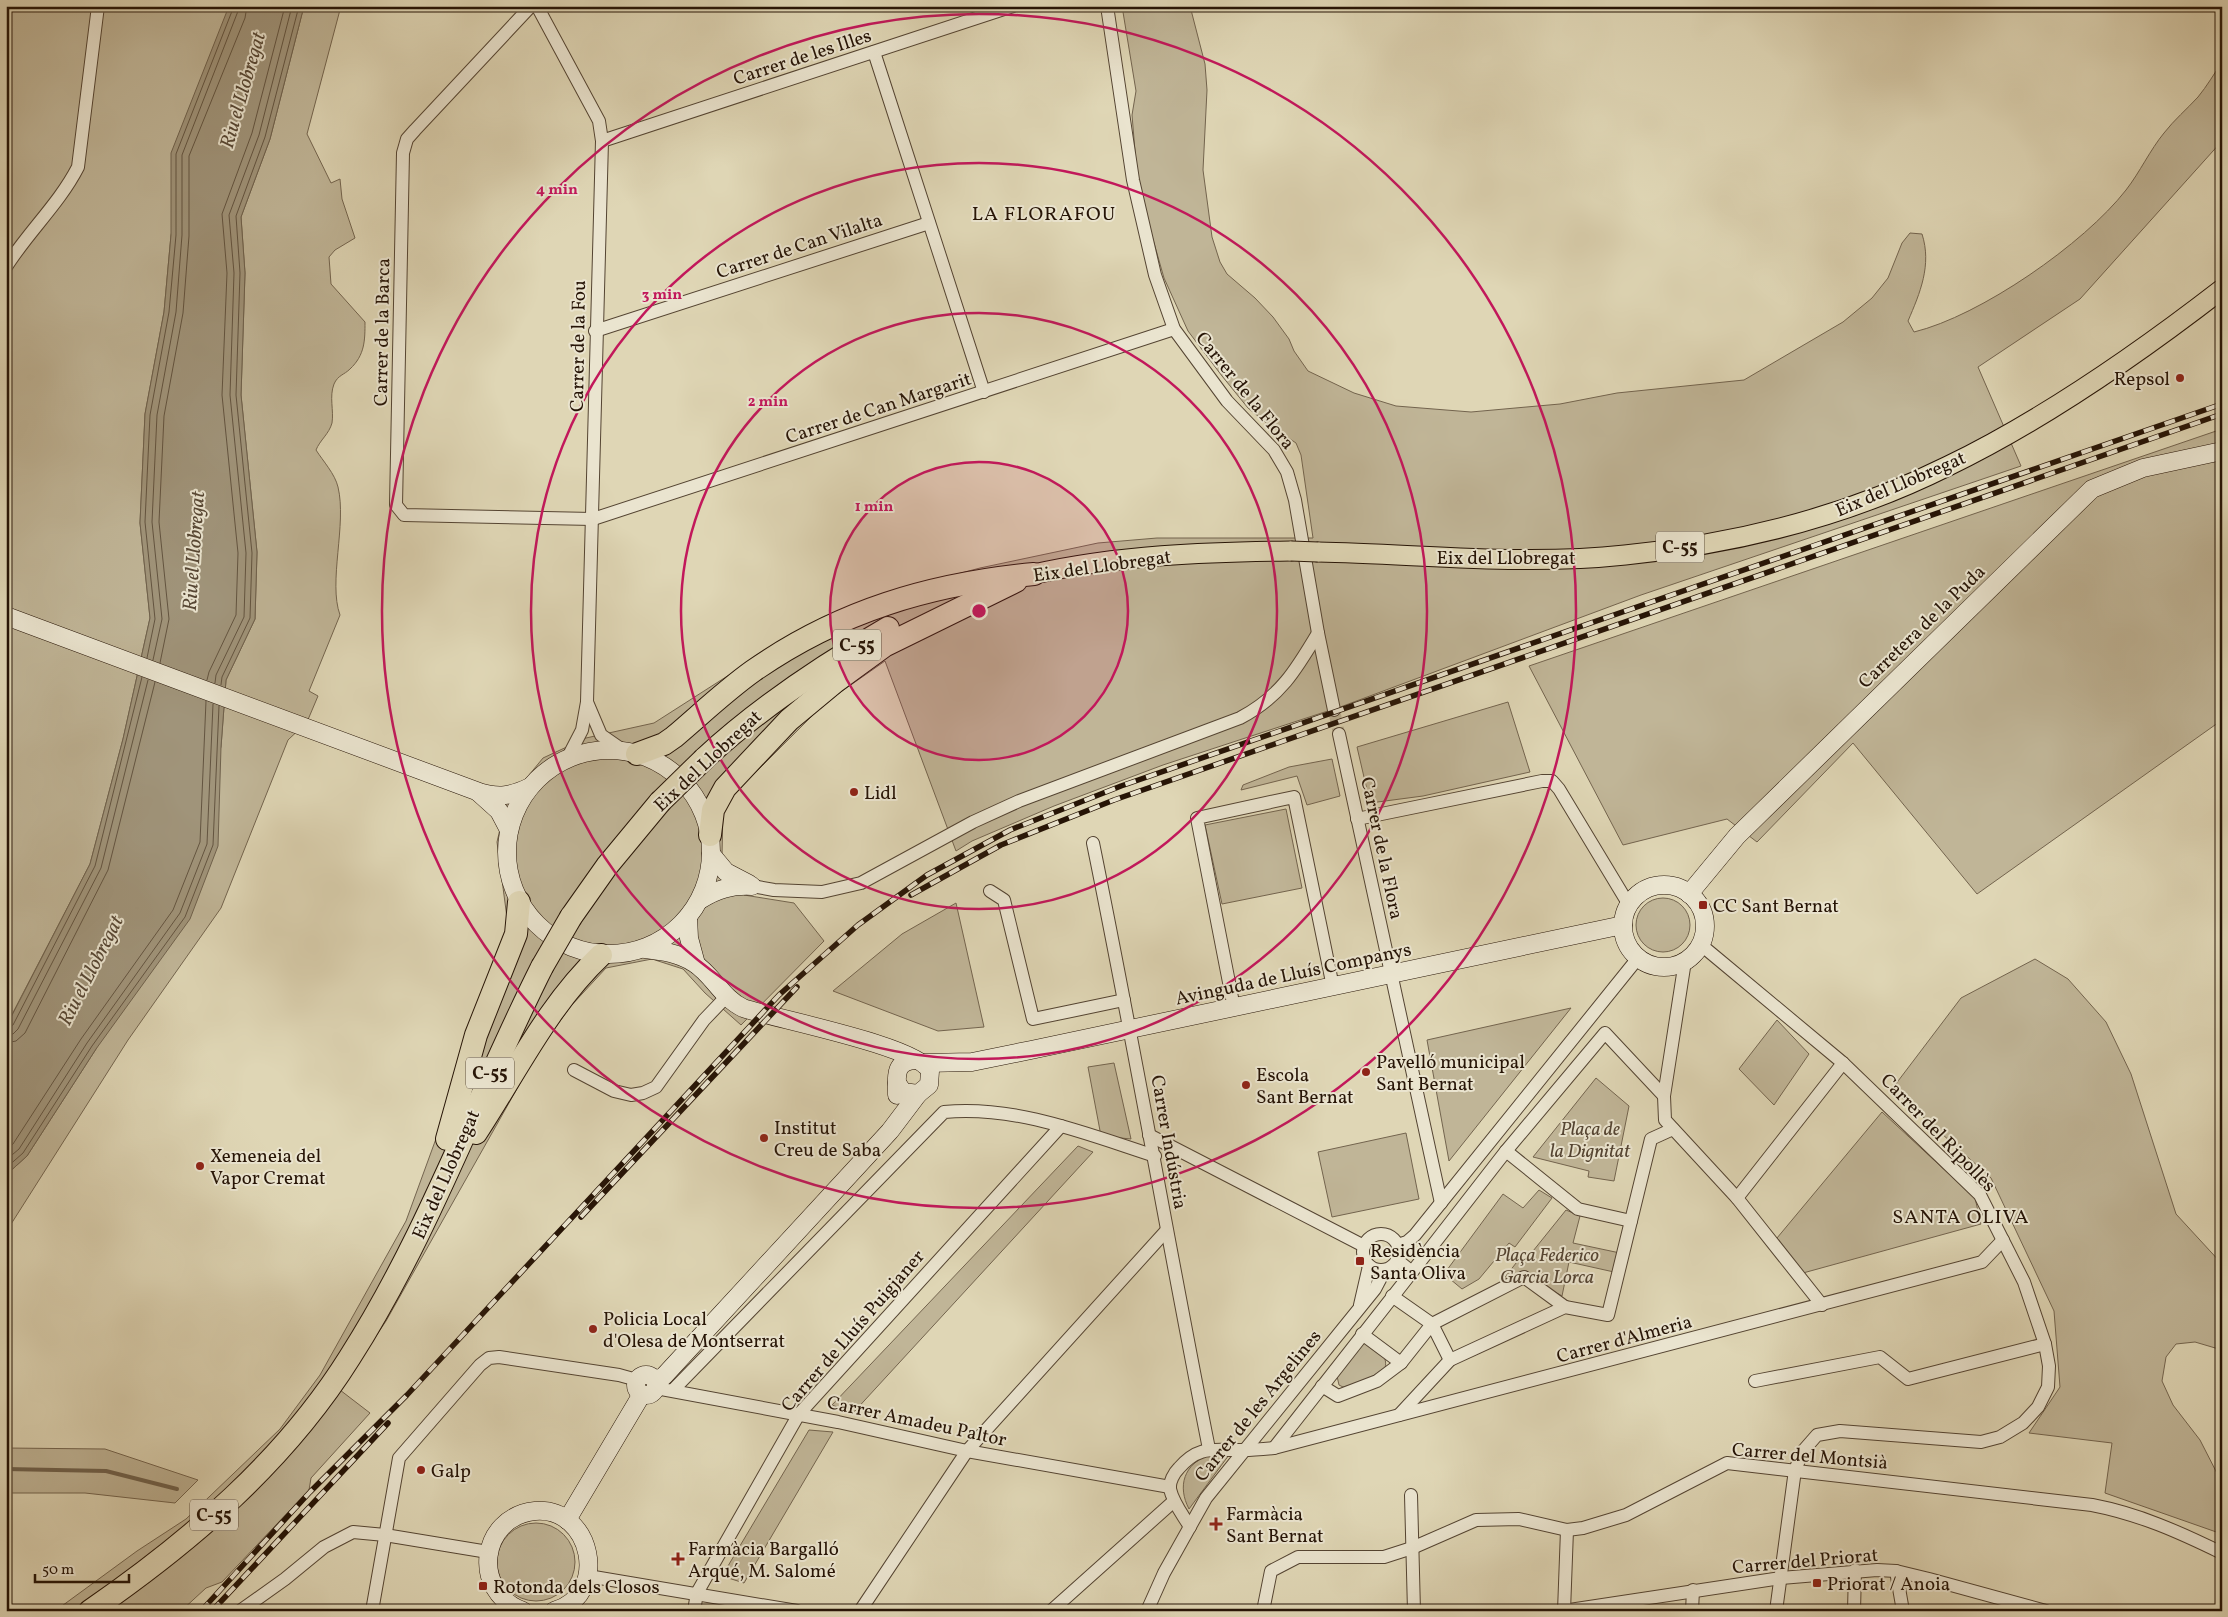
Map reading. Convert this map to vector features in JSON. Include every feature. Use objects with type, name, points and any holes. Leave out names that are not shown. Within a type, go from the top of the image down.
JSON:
[{"type":"highway","points":[[630,752],[664,744],[752,672],[780,653],[841,621],[945,586],[982,579],[1034,574]]},
{"type":"highway","points":[[710,844],[713,810],[724,788],[789,720],[836,681],[884,646],[948,613],[1034,574]]},
{"type":"highway","name":"Eix del Llobregat","points":[[90,1611],[181,1543],[246,1486],[322,1398],[350,1358],[392,1287],[433,1202],[500,1050],[542,967],[571,917],[607,866],[660,802],[704,758],[753,715],[832,660],[890,627],[958,596],[1034,574]]},
{"type":"highway","points":[[433,1202],[438,1171],[476,1035],[516,934],[520,902]]},
{"type":"highway","points":[[442,1181],[477,1132],[561,999],[581,974],[601,954]]},
{"type":"main road","name":"Eix del Llobregat","points":[[1034,574],[1069,566],[1142,557],[1233,552],[1291,551],[1483,560],[1617,556],[1710,543],[1792,524],[1866,500],[1948,467],[2018,428],[2140,350],[2222,289]]},
{"type":"street","points":[[6,267],[16,251],[68,187],[78,167],[98,6]]},
{"type":"street","name":"Carrer de la Barca","points":[[531,6],[407,139],[403,153],[396,505],[404,515],[593,519]]},
{"type":"street","name":"Carrer de la Fou","points":[[537,6],[599,121],[602,141],[595,331],[593,519],[587,702],[582,730],[567,759]]},
{"type":"street","name":"Carrer de les Illes","points":[[602,141],[1013,6]]},
{"type":"street","name":"Carrer de la Flora","points":[[1108,6],[1133,180],[1155,275],[1174,330],[1227,401],[1274,450],[1287,472],[1295,500],[1334,710]]},
{"type":"street","points":[[874,52],[984,392]]},
{"type":"street","name":"Carrer de Can Vilalta","points":[[595,331],[930,223]]},
{"type":"street","name":"Carrer de Can Margarit","points":[[593,519],[1174,330]]},
{"type":"street","name":"Carretera de la Puda","points":[[1689,894],[1737,836],[2092,488],[2143,468],[2222,451]]},
{"type":"street","points":[[6,616],[479,792],[500,797],[511,796],[530,787]]},
{"type":"street","points":[[700,900],[722,888],[737,885],[774,890],[822,892],[861,883],[973,822],[1019,801],[1240,718],[1260,708],[1280,690],[1297,667],[1318,632]]},
{"type":"street","name":"Carrer de la Fou","points":[[587,702],[601,734],[630,752]]},
{"type":"street","name":"Carrer de la Flora","points":[[1339,734],[1441,1203]]},
{"type":"street","points":[[595,751],[630,752],[658,762],[682,781],[692,793],[703,813],[710,844],[708,878],[700,900],[688,917],[668,935],[645,948],[623,954],[601,954],[573,948],[560,942],[537,925],[520,902],[509,874],[507,860],[509,830],[517,808],[530,787],[553,766],[567,759],[595,751]]},
{"type":"street","points":[[1357,819],[1542,781],[1552,782],[1559,789],[1629,905]]},
{"type":"street","points":[[479,792],[499,811],[509,830]]},
{"type":"street","points":[[1234,1008],[1197,818],[1294,797],[1333,987]]},
{"type":"street","name":"Carrer Indústria","points":[[1093,843],[1131,1030],[1149,1134],[1155,1156],[1166,1231],[1209,1449]]},
{"type":"street","points":[[710,844],[726,872],[752,886]]},
{"type":"street","points":[[1668,885],[1689,894],[1698,904],[1703,917],[1704,931],[1700,944],[1694,954],[1685,961],[1673,966],[1661,967],[1649,964],[1638,958],[1630,949],[1624,937],[1623,925],[1629,905],[1640,893],[1656,886],[1668,885]]},
{"type":"street","points":[[990,891],[1004,900],[1033,1019],[1124,1000]]},
{"type":"street","points":[[688,917],[689,938],[696,964]]},
{"type":"street","name":"Avinguda de Lluís Companys","points":[[972,1062],[1623,925]]},
{"type":"street","name":"Carrer del Ripollès","points":[[1700,944],[1844,1063],[1980,1195],[2024,1282],[2045,1344],[2049,1366],[2048,1387],[2038,1407],[2023,1423],[2000,1437],[1981,1442],[1840,1431],[1816,1434],[1803,1452],[1795,1470],[1776,1611]]},
{"type":"street","points":[[645,948],[669,952],[696,964],[732,1003],[753,1012],[868,1042],[919,1062],[930,1071],[930,1080],[926,1089],[918,1094],[890,1131],[653,1386]]},
{"type":"street","points":[[1398,1245],[1415,1236],[1638,958]]},
{"type":"street","points":[[1685,961],[1664,1096],[1665,1120],[1737,1198],[1822,1306]]},
{"type":"street","points":[[574,1070],[614,1091],[630,1095],[643,1093],[656,1087],[704,1020],[726,997]]},
{"type":"street","points":[[1274,1448],[1506,1152],[1605,1033],[1664,1096]]},
{"type":"street","points":[[868,1042],[897,1078],[903,1092],[918,1094]]},
{"type":"street","points":[[890,1131],[897,1107],[897,1078],[901,1064],[972,1062]]},
{"type":"street","points":[[930,1080],[972,1062]]},
{"type":"street","points":[[1737,1198],[1844,1063]]},
{"type":"street","points":[[567,1520],[653,1386],[944,1112],[969,1110],[997,1112],[1061,1126],[1155,1156]]},
{"type":"street","name":"Carrer de Lluís Puigjaner","points":[[694,1611],[697,1593],[800,1414],[1061,1126]]},
{"type":"street","points":[[1322,1386],[1338,1396],[1377,1381],[1402,1364],[1432,1324],[1524,1277],[1565,1307],[1608,1315],[1650,1139],[1673,1129]]},
{"type":"street","points":[[1149,1134],[1364,1246]]},
{"type":"street","points":[[1506,1152],[1578,1209],[1631,1221]]},
{"type":"street","points":[[860,1611],[967,1451],[1166,1231]]},
{"type":"street","points":[[1381,1234],[1391,1237],[1398,1245],[1397,1260],[1385,1270],[1374,1269],[1364,1259],[1364,1246],[1371,1237],[1381,1234]]},
{"type":"street","name":"Carrer d'Almeria","points":[[1209,1449],[1244,1450],[1274,1448],[1822,1306],[1982,1262],[2004,1240]]},
{"type":"street","points":[[1397,1260],[1412,1272]]},
{"type":"street","name":"Carrer de les Argelines","points":[[1359,1309],[1369,1266]]},
{"type":"street","name":"Carrer de les Argelines","points":[[1147,1611],[1164,1573],[1206,1498],[1375,1289],[1385,1270]]},
{"type":"street","points":[[1392,1296],[1432,1324],[1450,1360]]},
{"type":"street","points":[[1399,1415],[1450,1360],[1565,1307]]},
{"type":"street","points":[[1362,1334],[1402,1364]]},
{"type":"street","points":[[1755,1381],[1880,1357],[1908,1379],[2045,1344]]},
{"type":"street","name":"Carrer Amadeu Paltor","points":[[385,1535],[399,1458],[480,1365],[489,1358],[499,1357],[610,1373],[653,1386],[800,1414],[967,1451],[1170,1487]]},
{"type":"street","points":[[1190,1528],[1174,1501],[1170,1487],[1175,1473],[1186,1459],[1198,1452],[1209,1449]]},
{"type":"street","name":"Carrer del Montsià","points":[[1263,1611],[1271,1571],[1298,1557],[1384,1557],[1412,1548],[1476,1520],[1519,1519],[1567,1530],[1584,1528],[1626,1515],[1727,1464],[1795,1470],[2058,1501],[2115,1510],[2163,1525],[2222,1553]]},
{"type":"street","points":[[1411,1495],[1414,1611]]},
{"type":"street","points":[[1051,1611],[1174,1501]]},
{"type":"street","points":[[523,1611],[501,1598],[492,1584],[488,1568],[488,1552],[494,1536],[505,1524],[519,1515],[536,1511],[567,1520],[579,1531],[586,1544],[590,1560],[588,1576],[582,1590],[572,1601],[554,1611]]},
{"type":"street","points":[[1564,1611],[1567,1530]]},
{"type":"street","points":[[240,1611],[299,1568],[324,1547],[353,1532],[385,1535],[488,1552]]},
{"type":"street","points":[[372,1611],[385,1535]]},
{"type":"street","points":[[1854,1611],[1855,1570]]},
{"type":"street","name":"Carrer del Priorat","points":[[1564,1611],[1693,1590],[1855,1570],[1896,1571],[2046,1611]]},
{"type":"street","points":[[1896,1571],[1903,1611]]},
{"type":"street","points":[[588,1576],[797,1611]]},
{"type":"street","points":[[1692,1611],[1693,1590]]},
{"type":"green space","points":[[6,6],[229,6],[171,235],[164,312],[145,414],[140,523],[150,618],[123,739],[90,864],[6,1026]]},
{"type":"green space","points":[[304,6],[341,6],[307,134],[331,183],[340,179],[342,199],[355,238],[335,250],[329,257],[331,284],[365,322],[361,353],[355,364],[337,379],[334,384],[332,423],[316,450],[334,477],[338,487],[340,518],[336,586],[340,615],[309,691],[318,696],[307,722],[288,740],[221,908],[128,1040],[6,1232],[6,1175],[27,1156],[96,1049],[221,747],[226,680],[255,619],[257,552],[241,395],[245,273],[241,217],[270,139]]},
{"type":"green space","points":[[1122,6],[1190,6],[1205,64],[1207,90],[1203,170],[1212,237],[1220,262],[1227,274],[1255,298],[1273,317],[1308,371],[1354,393],[1396,406],[1471,412],[1560,404],[1617,393],[1744,380],[1843,322],[1872,298],[1888,278],[1902,243],[1910,233],[1922,234],[1926,257],[1923,279],[1908,321],[1914,332],[1940,324],[1969,311],[2029,275],[2084,233],[2108,211],[2126,190],[2159,140],[2198,97],[2222,62],[2222,141],[2080,299],[1978,367],[2021,466],[1641,595],[1343,706],[1163,765],[1054,806],[972,841],[956,851],[885,661],[825,703],[723,805],[722,857],[744,895],[794,903],[824,941],[741,1025],[705,993],[683,969],[652,959],[606,968],[570,1007],[536,1055],[386,1321],[340,1390],[370,1413],[311,1478],[309,1490],[222,1582],[206,1588],[181,1611],[55,1611],[137,1551],[186,1519],[280,1429],[320,1375],[406,1221],[437,1136],[509,933],[497,842],[506,803],[543,758],[586,738],[654,723],[729,675],[912,586],[980,568],[1098,543],[1157,538],[1313,538],[1301,455],[1296,443],[1248,408],[1222,376],[1188,331],[1164,278],[1138,187],[1132,115],[1136,91]]},
{"type":"green space","points":[[2222,429],[2222,720],[1977,894],[1853,743],[1757,842],[1727,819],[1623,845],[1529,666]]},
{"type":"green space","points":[[1508,702],[1530,772],[1423,796],[1370,803],[1357,747]]},
{"type":"green space","points":[[1332,759],[1340,796],[1307,805],[1297,776],[1241,790],[1243,785],[1289,767]]},
{"type":"green space","points":[[1286,809],[1302,888],[1222,904],[1205,825]]},
{"type":"green space","points":[[1658,898],[1668,898],[1678,902],[1686,910],[1690,925],[1686,940],[1678,948],[1668,952],[1658,952],[1648,948],[1640,940],[1636,930],[1636,920],[1640,910],[1648,902]]},
{"type":"green space","points":[[956,903],[984,1027],[938,1031],[833,991],[902,934]]},
{"type":"green space","points":[[2035,959],[2068,979],[2106,1022],[2131,1074],[2176,1214],[2222,1264],[2222,1350],[2195,1342],[2176,1344],[2166,1357],[2162,1381],[2173,1405],[2200,1440],[2222,1483],[2222,1534],[2105,1493],[2112,1443],[2029,1433],[2060,1387],[2054,1311],[1991,1178],[1892,1089],[1961,998]]},
{"type":"green space","points":[[1571,1008],[1449,1161],[1427,1040]]},
{"type":"green space","points":[[1777,1020],[1809,1054],[1774,1105],[1739,1069]]},
{"type":"green space","points":[[1114,1063],[1131,1139],[1101,1136],[1088,1067]]},
{"type":"green space","name":"Plaça de la Dignitat","points":[[1596,1078],[1629,1106],[1614,1181],[1588,1177],[1589,1171],[1533,1157]]},
{"type":"green space","points":[[1882,1112],[1975,1198],[1981,1224],[1803,1273],[1777,1238]]},
{"type":"green space","points":[[1406,1133],[1419,1199],[1332,1217],[1318,1152]]},
{"type":"green space","points":[[1078,1146],[1093,1152],[853,1413],[832,1405]]},
{"type":"green space","points":[[1539,1190],[1552,1198],[1515,1247],[1509,1243],[1479,1279],[1462,1289],[1444,1274],[1503,1194],[1523,1208]]},
{"type":"green space","name":"Plaça Federico Garcia Lorca","points":[[1566,1210],[1580,1216],[1573,1243],[1620,1253],[1614,1272],[1569,1262],[1562,1296],[1523,1274],[1503,1283],[1502,1281],[1520,1258],[1525,1261]]},
{"type":"green space","points":[[1364,1341],[1383,1355],[1386,1363],[1385,1368],[1364,1382],[1343,1387],[1339,1385],[1337,1376]]},
{"type":"green space","points":[[809,1430],[833,1432],[744,1583],[722,1576]]},
{"type":"green space","points":[[6,1448],[105,1449],[198,1480],[175,1503],[85,1493],[6,1493]]},
{"type":"green space","points":[[1209,1455],[1229,1455],[1189,1509],[1185,1500],[1183,1484],[1185,1477],[1194,1464]]},
{"type":"green space","points":[[536,1523],[551,1526],[563,1535],[572,1547],[575,1562],[572,1577],[563,1589],[551,1598],[536,1601],[521,1598],[509,1589],[500,1577],[497,1562],[500,1547],[509,1535],[521,1526]]},
{"type":"water","name":"Riu el Llobregat","points":[[229,6],[304,6],[270,139],[241,217],[245,273],[241,395],[257,552],[255,619],[226,680],[221,747],[218,846],[190,919],[96,1049],[27,1156],[6,1175],[6,1027],[90,864],[123,739],[150,618],[140,523],[145,414],[164,312],[171,235],[171,153]]},
{"type":"waterway","points":[[6,1469],[106,1471],[177,1489]]},
{"type":"tunnel","points":[[1334,710],[1339,734]]},
{"type":"railway","points":[[201,1611],[310,1492],[407,1395],[779,995],[858,925],[927,875],[1010,830],[1121,786],[2222,404]]},
{"type":"railway","points":[[911,895],[1001,845],[1114,800],[2222,414]]},
{"type":"railway","points":[[581,1217],[797,987]]},
{"type":"railway","points":[[212,1611],[388,1423]]},
{"type":"place","name":"Repsol","points":[[2180,378]]},
{"type":"place","name":"Lidl","points":[[854,792]]},
{"type":"place","name":"CC Sant Bernat","points":[[1703,905]]},
{"type":"place","name":"Pavelló municipal Sant Bernat","points":[[1366,1072]]},
{"type":"place","name":"Escola Sant Bernat","points":[[1246,1085]]},
{"type":"place","name":"Institut Creu de Saba","points":[[764,1138]]},
{"type":"place","name":"Xemeneia del Vapor Cremat","points":[[200,1166]]},
{"type":"place","name":"Residència Santa Oliva","points":[[1360,1261]]},
{"type":"place","name":"Policia Local d'Olesa de Montserrat","points":[[593,1329]]},
{"type":"place","name":"Galp","points":[[421,1470]]},
{"type":"place","name":"Farmàcia Sant Bernat","points":[[1216,1524]]},
{"type":"place","name":"Farmàcia Bargalló Arqué, M. Salomé","points":[[678,1559]]},
{"type":"place","name":"Priorat / Anoia","points":[[1817,1583]]},
{"type":"place","name":"Rotonda dels Closos","points":[[483,1586]]},
{"type":"district","name":"LA FLORAFOU","points":[[1044,213]]},
{"type":"district","name":"SANTA OLIVA","points":[[1961,1216]]}]
